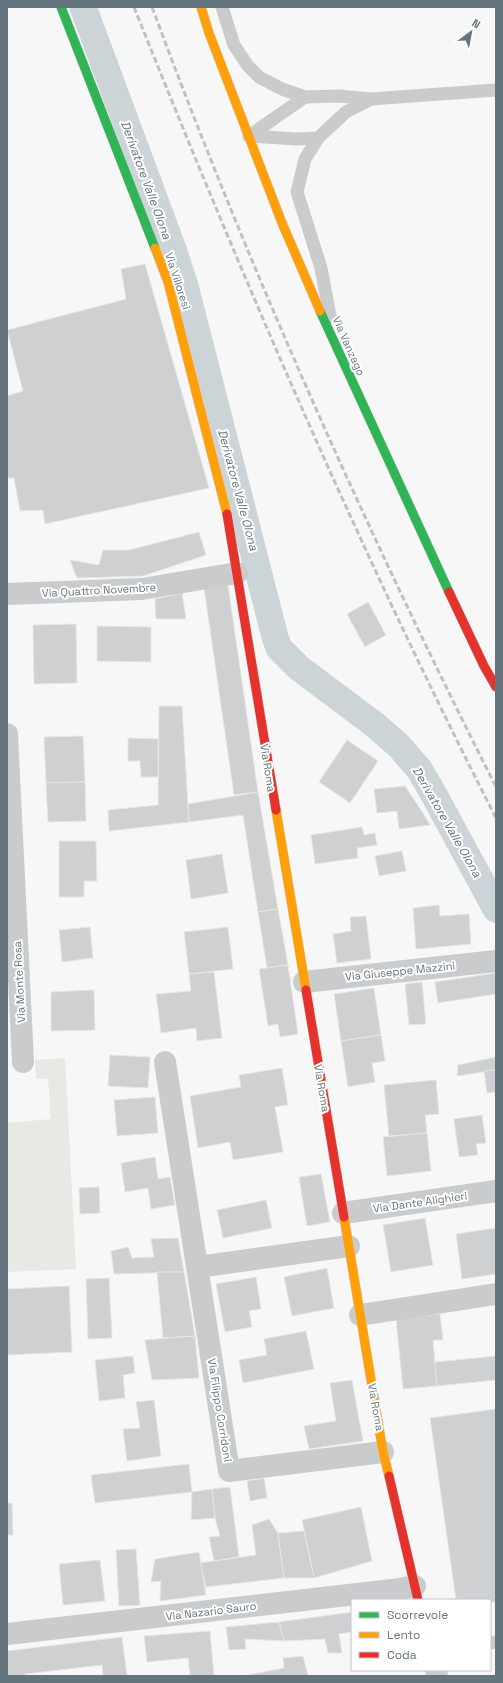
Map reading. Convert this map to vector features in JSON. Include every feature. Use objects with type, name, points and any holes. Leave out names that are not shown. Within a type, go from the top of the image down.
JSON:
[{"type":"street","name":"Via Villoresi","points":[[61,7],[168,282],[226,508],[237,573]]},
{"type":"street","name":"Via Vanzago","points":[[201,7],[209,33],[282,223],[334,343],[490,666],[496,687]]},
{"type":"street","name":"Via Quattro Novembre","points":[[7,594],[142,589],[237,573]]},
{"type":"street","name":"Via Roma","points":[[237,573],[383,1452],[417,1593]]},
{"type":"street","name":"Via Monte Rosa","points":[[7,734],[23,1062]]},
{"type":"street","name":"Via Giuseppe Mazzini","points":[[304,982],[496,961]]},
{"type":"street","name":"Via Filippo Corridoni","points":[[165,1062],[229,1471],[383,1452]]},
{"type":"street","name":"Via Dante Alighieri","points":[[343,1213],[496,1191]]},
{"type":"street","points":[[198,1267],[349,1246]]},
{"type":"street","points":[[360,1315],[496,1294]]},
{"type":"street","name":"Via Nazario Sauro","points":[[7,1634],[392,1590],[417,1593]]},
{"type":"lane","points":[[222,7],[234,45],[248,66],[259,78],[282,89],[305,96],[339,96],[371,99],[496,90]]},
{"type":"lane","points":[[249,136],[305,96]]},
{"type":"lane","points":[[334,343],[321,268],[297,192],[306,159],[318,138],[346,112],[371,99]]},
{"type":"lane","points":[[249,136],[297,139],[318,138]]},
{"type":"shaded area","points":[[65,1058],[76,1269],[7,1272],[7,1123],[51,1119],[48,1079],[36,1079],[35,1060]]},
{"type":"building","points":[[145,264],[209,488],[45,524],[43,510],[20,511],[14,478],[7,478],[7,396],[23,391],[7,330],[126,299],[121,269]]},
{"type":"building","points":[[199,532],[206,555],[143,576],[77,578],[70,560],[99,565],[103,550],[129,550]]},
{"type":"building","points":[[228,585],[258,792],[234,795],[204,588]]},
{"type":"building","points":[[182,593],[186,619],[156,619],[155,599]]},
{"type":"building","points":[[368,602],[386,635],[365,647],[347,614]]},
{"type":"building","points":[[76,624],[77,683],[34,684],[33,625]]},
{"type":"building","points":[[97,626],[151,627],[151,662],[97,661]]},
{"type":"building","points":[[159,706],[182,706],[189,822],[109,831],[108,810],[158,805]]},
{"type":"building","points":[[83,736],[85,782],[46,783],[44,737]]},
{"type":"building","points":[[128,738],[158,739],[158,777],[141,777],[140,761],[128,761]]},
{"type":"building","points":[[347,740],[378,761],[350,803],[319,782]]},
{"type":"building","points":[[85,782],[86,821],[48,822],[46,783]]},
{"type":"building","points":[[405,786],[430,825],[399,829],[397,811],[377,813],[374,789]]},
{"type":"building","points":[[258,792],[278,909],[258,912],[243,815],[189,822],[188,804]]},
{"type":"building","points":[[362,827],[364,835],[375,833],[377,845],[357,848],[358,858],[315,864],[311,835]]},
{"type":"building","points":[[59,841],[96,841],[97,881],[84,881],[84,897],[59,897]]},
{"type":"building","points":[[402,851],[406,871],[379,876],[375,856]]},
{"type":"building","points":[[222,854],[228,893],[191,899],[186,860]]},
{"type":"building","points":[[439,905],[440,916],[469,914],[471,944],[416,949],[413,908]]},
{"type":"building","points":[[278,909],[288,965],[267,968],[258,912]]},
{"type":"building","points":[[366,916],[371,959],[337,963],[333,934],[351,931],[350,917]]},
{"type":"building","points":[[90,927],[93,958],[62,962],[59,930]]},
{"type":"building","points":[[228,927],[233,969],[189,974],[184,932]]},
{"type":"building","points":[[288,965],[298,1034],[280,1037],[278,1024],[268,1026],[259,969]]},
{"type":"building","points":[[214,972],[222,1038],[197,1041],[196,1028],[161,1033],[156,994],[191,991],[189,974]]},
{"type":"building","points":[[496,973],[496,994],[438,1003],[435,982]]},
{"type":"building","points":[[422,982],[426,1024],[409,1025],[405,984]]},
{"type":"building","points":[[374,988],[381,1035],[341,1041],[334,994]]},
{"type":"building","points":[[94,990],[95,1030],[51,1031],[51,992]]},
{"type":"building","points":[[381,1035],[385,1061],[372,1063],[375,1082],[348,1087],[341,1041]]},
{"type":"building","points":[[110,1055],[150,1057],[148,1088],[108,1086]]},
{"type":"building","points":[[496,1057],[496,1070],[457,1076],[458,1065]]},
{"type":"building","points":[[282,1068],[288,1105],[275,1107],[283,1152],[233,1160],[230,1142],[198,1148],[190,1096],[241,1087],[239,1075]]},
{"type":"building","points":[[496,1070],[496,1092],[487,1093],[484,1071]]},
{"type":"building","points":[[436,1080],[439,1114],[425,1115],[427,1133],[389,1136],[384,1085]]},
{"type":"building","points":[[155,1097],[158,1133],[117,1136],[114,1100]]},
{"type":"building","points":[[482,1115],[486,1143],[476,1144],[478,1155],[459,1157],[454,1119]]},
{"type":"building","points":[[427,1133],[431,1171],[387,1176],[383,1137]]},
{"type":"building","points":[[155,1157],[158,1179],[170,1177],[175,1205],[151,1209],[148,1188],[125,1192],[121,1163]]},
{"type":"building","points":[[321,1174],[330,1222],[307,1226],[299,1177]]},
{"type":"building","points":[[99,1187],[100,1213],[80,1214],[79,1188]]},
{"type":"building","points":[[266,1200],[272,1228],[223,1238],[217,1210]]},
{"type":"building","points":[[425,1218],[433,1265],[391,1272],[383,1225]]},
{"type":"building","points":[[496,1228],[496,1274],[462,1279],[456,1234]]},
{"type":"building","points":[[178,1238],[184,1272],[114,1274],[111,1251],[128,1247],[132,1258],[154,1257],[151,1239]]},
{"type":"building","points":[[327,1268],[334,1308],[292,1316],[284,1277]]},
{"type":"building","points":[[157,1272],[184,1272],[195,1336],[163,1338]]},
{"type":"building","points":[[256,1277],[261,1309],[249,1311],[252,1327],[225,1332],[216,1284]]},
{"type":"building","points":[[109,1278],[112,1338],[88,1339],[86,1279]]},
{"type":"building","points":[[69,1286],[72,1352],[7,1355],[7,1289]]},
{"type":"building","points":[[440,1314],[443,1340],[433,1340],[437,1386],[403,1389],[396,1319]]},
{"type":"building","points":[[306,1331],[314,1369],[243,1383],[239,1360],[267,1355],[264,1339]]},
{"type":"building","points":[[195,1336],[199,1378],[152,1380],[145,1340]]},
{"type":"building","points":[[133,1356],[135,1373],[123,1375],[125,1398],[99,1401],[95,1360]]},
{"type":"building","points":[[496,1356],[496,1380],[437,1386],[435,1362]]},
{"type":"building","points":[[352,1380],[363,1441],[309,1449],[304,1426],[336,1421],[330,1383]]},
{"type":"building","points":[[154,1400],[161,1456],[127,1461],[123,1429],[140,1428],[136,1402]]},
{"type":"building","points":[[496,1409],[496,1602],[491,1602],[491,1599],[456,1599],[430,1418]]},
{"type":"building","points":[[189,1464],[192,1492],[95,1503],[91,1475]]},
{"type":"building","points":[[264,1478],[267,1498],[250,1501],[247,1481]]},
{"type":"building","points":[[230,1487],[239,1557],[214,1561],[209,1537],[220,1536],[215,1518],[212,1489]]},
{"type":"building","points":[[212,1489],[215,1518],[191,1520],[192,1492]]},
{"type":"building","points":[[7,1503],[12,1503],[13,1535],[7,1535]]},
{"type":"building","points":[[361,1507],[372,1561],[314,1578],[302,1520]]},
{"type":"building","points":[[269,1519],[278,1533],[284,1578],[206,1587],[200,1563],[256,1555],[252,1525]]},
{"type":"building","points":[[304,1531],[314,1578],[284,1578],[278,1533]]},
{"type":"building","points":[[136,1549],[140,1605],[119,1606],[116,1550]]},
{"type":"building","points":[[199,1552],[206,1595],[160,1601],[161,1581],[151,1582],[155,1559]]},
{"type":"building","points":[[100,1560],[105,1601],[63,1605],[59,1564]]},
{"type":"building","points":[[351,1612],[351,1632],[339,1634],[342,1653],[328,1653],[325,1639],[284,1641],[279,1622]]},
{"type":"building","points":[[279,1622],[284,1641],[245,1639],[246,1649],[229,1650],[226,1627]]},
{"type":"building","points":[[210,1631],[214,1676],[190,1676],[188,1658],[147,1662],[144,1636]]},
{"type":"building","points":[[122,1637],[127,1676],[103,1676],[102,1665],[25,1674],[25,1676],[7,1676],[7,1651]]},
{"type":"building","points":[[303,1656],[308,1676],[242,1676],[284,1668],[283,1658]]},
{"type":"waterway","name":"Derivatore Valle Olona","points":[[83,7],[173,249],[185,286],[279,648],[299,668],[375,725],[399,746],[419,769],[496,909]]},
{"type":"railway","points":[[134,7],[261,315],[351,518],[446,719],[496,818]]},
{"type":"railway","points":[[152,7],[230,206],[313,402],[402,596],[496,787]]},
{"type":"traffic: fast","points":[[61,7],[155,248]]},
{"type":"traffic: fast","points":[[320,311],[449,592]]},
{"type":"traffic: slow","points":[[201,7],[209,33],[282,223],[320,311]]},
{"type":"traffic: slow","points":[[155,248],[168,282],[227,514]]},
{"type":"traffic: slow","points":[[276,810],[306,990]]},
{"type":"traffic: slow","points":[[344,1217],[383,1452],[389,1476]]},
{"type":"traffic: jam","points":[[227,514],[276,810]]},
{"type":"traffic: jam","points":[[449,592],[484,666],[496,687]]},
{"type":"traffic: jam","points":[[306,990],[344,1217]]},
{"type":"traffic: jam","points":[[389,1476],[418,1599]]}]
